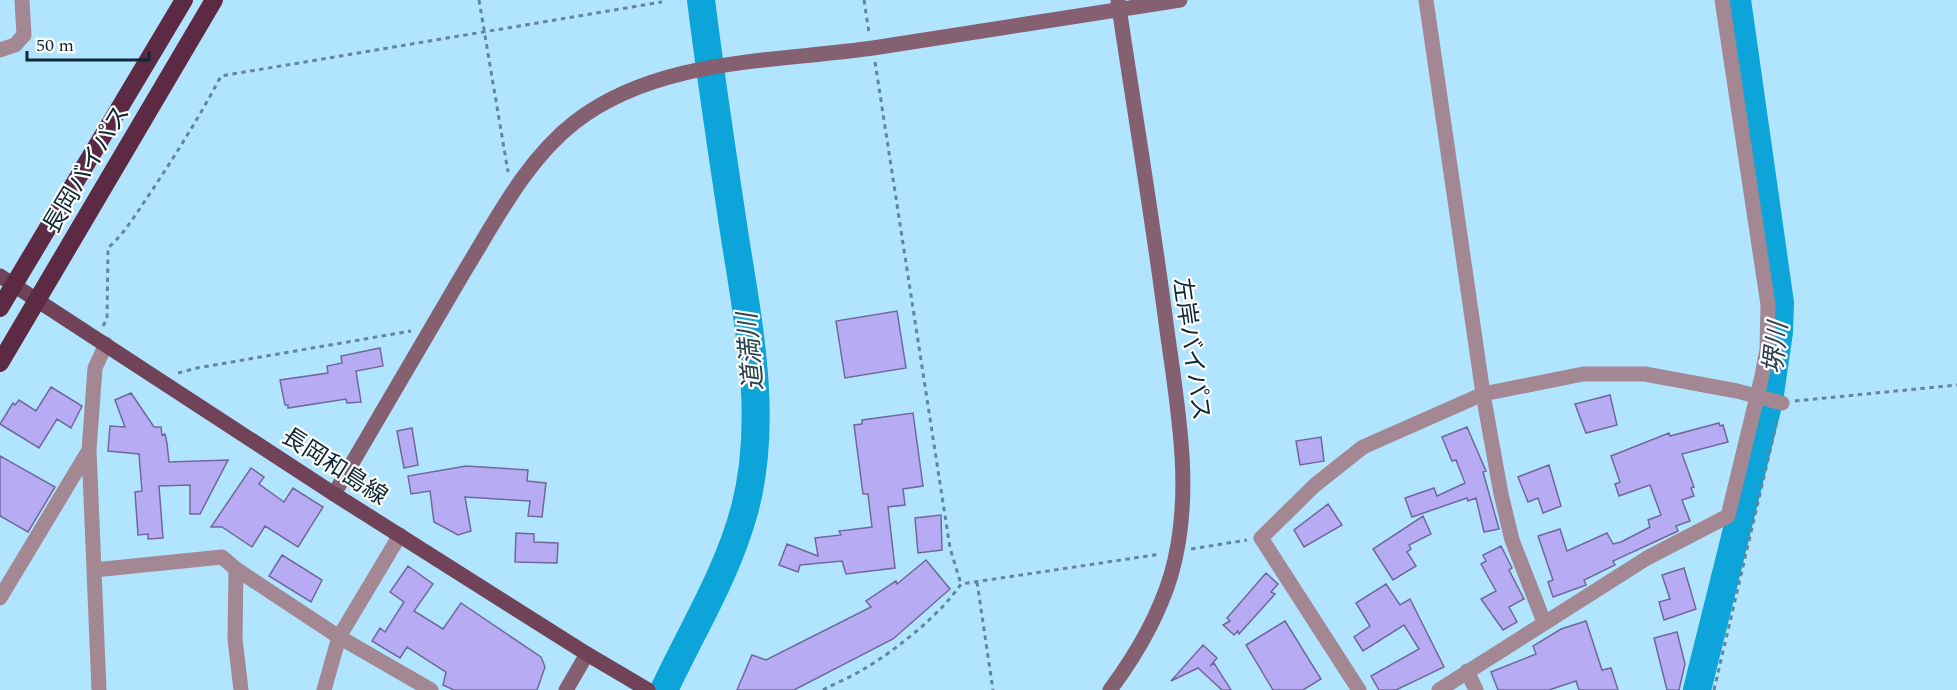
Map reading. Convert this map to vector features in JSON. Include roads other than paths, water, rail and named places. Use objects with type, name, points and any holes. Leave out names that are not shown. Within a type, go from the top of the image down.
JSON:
[{"type":"highway","name":"長岡バイパス","points":[[0,308],[7,280],[184,0]]},
{"type":"highway","name":"長岡バイパス","points":[[0,363],[36,298],[214,0]]},
{"type":"main road","name":"長岡和島線","points":[[7,280],[334,494],[648,690]]},
{"type":"street","points":[[0,50],[15,45],[24,35],[22,0]]},
{"type":"street","points":[[334,494],[430,329],[531,165],[574,123],[626,92],[690,73],[871,48],[1118,4],[1180,0]]},
{"type":"street","points":[[1426,0],[1483,394],[1512,540],[1544,622]]},
{"type":"street","points":[[1439,690],[1647,558],[1728,516],[1767,349],[1768,305],[1722,0]]},
{"type":"street","name":"左岸バイパス","points":[[1110,690],[1138,652],[1171,575],[1182,507],[1180,428],[1118,4]]},
{"type":"street","points":[[99,690],[89,450],[95,368],[100,340]]},
{"type":"street","points":[[1359,690],[1261,538],[1315,485],[1363,447],[1483,394],[1583,374],[1645,374],[1782,403]]},
{"type":"street","points":[[0,598],[89,450]]},
{"type":"street","points":[[324,690],[339,637],[400,536]]},
{"type":"street","points":[[94,570],[222,557],[236,569],[339,637],[431,690]]},
{"type":"street","points":[[236,569],[234,639],[241,690]]},
{"type":"street","points":[[566,690],[587,654]]},
{"type":"street","points":[[1467,671],[1476,690]]},
{"type":"waterway","name":"道満川","points":[[664,690],[709,601],[738,532],[752,475],[755,441],[756,407],[750,339],[701,0]]},
{"type":"waterway","name":"堺川","points":[[1697,690],[1769,401],[1779,332],[1780,303],[1737,0]]}]
